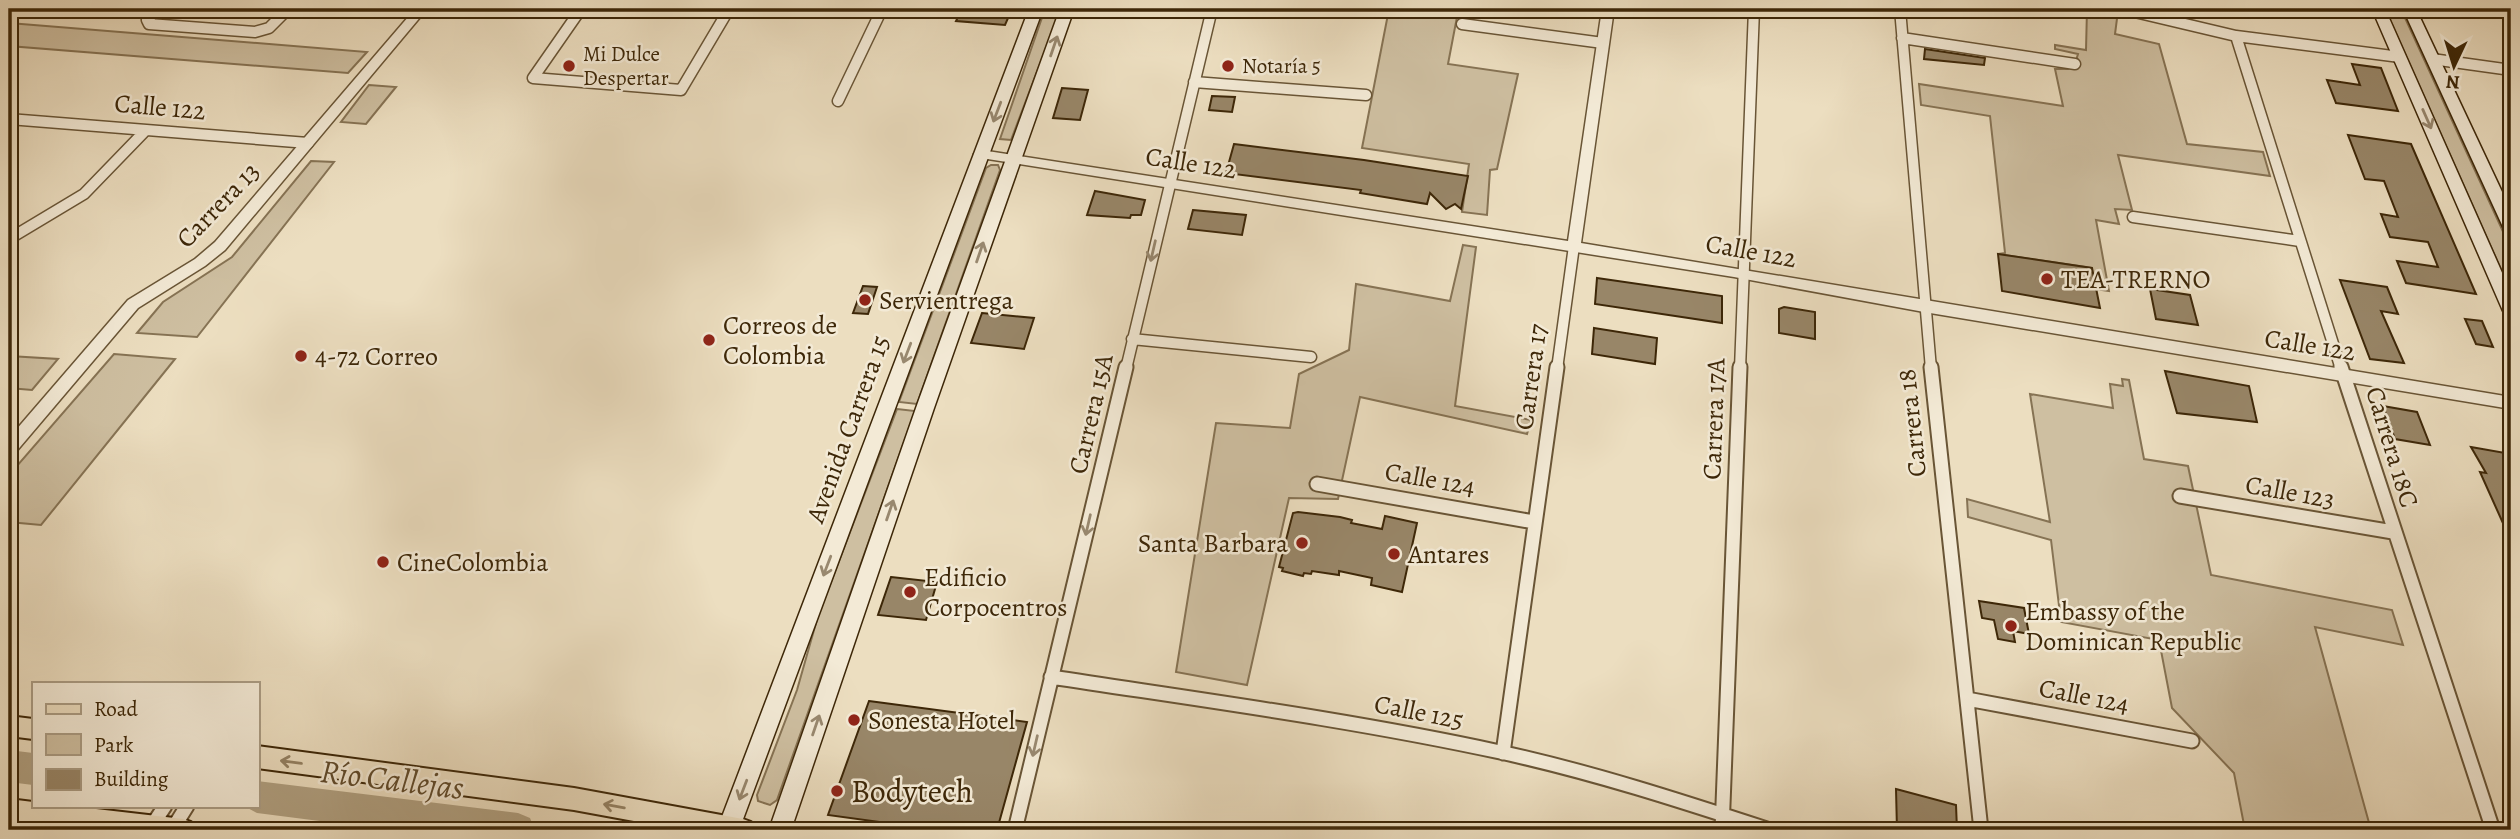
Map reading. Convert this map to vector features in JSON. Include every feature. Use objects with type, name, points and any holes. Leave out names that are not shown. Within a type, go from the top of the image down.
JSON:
[{"type":"main road","name":"Avenida Carrera 15","points":[[733,829],[1036,9]]},
{"type":"main road","points":[[780,830],[1067,9]]},
{"type":"main road","points":[[2378,9],[2511,311]]},
{"type":"main road","points":[[2409,9],[2511,227]]},
{"type":"main road","points":[[9,726],[32,729]]},
{"type":"main road","points":[[259,757],[574,799],[733,829]]},
{"type":"main road","points":[[9,810],[169,820]]},
{"type":"street","points":[[158,9],[146,20],[149,24],[263,31],[288,9]]},
{"type":"street","name":"Carrera 13","points":[[9,449],[133,304],[211,255],[421,9]]},
{"type":"street","points":[[581,9],[533,78],[681,90],[729,9]]},
{"type":"street","points":[[838,101],[882,9]]},
{"type":"street","name":"Carrera 15A","points":[[1015,830],[1212,9]]},
{"type":"street","name":"Carrera 17","points":[[1503,753],[1608,9]]},
{"type":"street","name":"Carrera 17A","points":[[1723,823],[1754,9]]},
{"type":"street","name":"Carrera 18","points":[[1900,9],[1924,307],[1981,830]]},
{"type":"street","points":[[2122,9],[2236,36],[2400,57]]},
{"type":"street","points":[[1462,24],[1603,43]]},
{"type":"street","name":"Carrera 18C","points":[[2236,36],[2393,533],[2493,830]]},
{"type":"street","points":[[1902,38],[2075,64]]},
{"type":"street","points":[[2432,58],[2511,70]]},
{"type":"street","points":[[1194,82],[1366,95]]},
{"type":"street","name":"Calle 122","points":[[9,119],[308,143]]},
{"type":"street","points":[[9,239],[84,194],[146,131]]},
{"type":"street","name":"Calle 122","points":[[981,154],[1574,246],[1924,307],[2511,403]]},
{"type":"street","points":[[2133,217],[2300,241]]},
{"type":"street","points":[[1132,339],[1311,357]]},
{"type":"street","name":"Calle 124","points":[[1317,484],[1534,522]]},
{"type":"street","name":"Calle 123","points":[[2180,496],[2393,533]]},
{"type":"street","name":"Calle 125","points":[[1051,677],[1384,729],[1503,753],[1723,823],[1770,830]]},
{"type":"street","name":"Calle 124","points":[[1967,699],[2192,741]]},
{"type":"green space","points":[[1045,9],[1061,9],[1011,140],[1000,139]]},
{"type":"green space","points":[[1389,9],[1434,9],[1457,17],[1448,64],[1518,74],[1497,169],[1490,170],[1487,215],[1462,212],[1469,164],[1362,148]]},
{"type":"green space","points":[[2087,9],[2118,11],[2115,34],[2159,44],[2187,144],[2263,152],[2270,176],[2118,155],[2132,210],[2115,209],[2119,224],[2096,220],[2109,291],[2096,289],[2091,268],[1998,254],[2005,253],[1990,116],[1921,105],[1919,84],[2063,106],[2055,69],[2068,69],[2075,64],[2078,54],[2055,49],[2055,45],[2086,50]]},
{"type":"green space","points":[[2385,9],[2401,9],[2511,249],[2511,292]]},
{"type":"green space","points":[[9,23],[367,52],[348,73],[9,46]]},
{"type":"green space","points":[[369,85],[396,87],[366,124],[341,122]]},
{"type":"green space","points":[[311,161],[334,162],[197,337],[137,333],[163,302],[232,257]]},
{"type":"green space","points":[[998,165],[1000,170],[917,404],[899,402],[986,168]]},
{"type":"green space","points":[[1463,245],[1476,247],[1455,406],[1531,420],[1527,434],[1360,397],[1338,499],[1289,498],[1247,685],[1176,672],[1216,423],[1290,428],[1299,374],[1349,350],[1356,284],[1450,301]]},
{"type":"green space","points":[[114,354],[175,359],[41,525],[9,522],[9,475]]},
{"type":"green space","points":[[9,356],[58,359],[32,390],[9,388]]},
{"type":"green space","points":[[2122,379],[2129,380],[2144,459],[2188,466],[2211,575],[2392,610],[2403,645],[2315,627],[2371,830],[2245,830],[2234,773],[2172,708],[2159,640],[2061,622],[2051,540],[1968,517],[1967,499],[2050,522],[2030,394],[2113,408],[2110,384],[2123,386]]},
{"type":"green space","points":[[897,409],[915,411],[777,800],[770,805],[758,801],[757,795],[797,690],[818,616]]},
{"type":"building","points":[[962,9],[1012,9],[1005,25],[956,21]]},
{"type":"building","points":[[1925,49],[1985,58],[1984,65],[1924,59]]},
{"type":"building","points":[[2352,64],[2381,68],[2398,111],[2336,103],[2327,80],[2360,85]]},
{"type":"building","points":[[1062,88],[1088,90],[1080,120],[1053,118]]},
{"type":"building","points":[[1212,96],[1235,97],[1232,112],[1209,110]]},
{"type":"building","points":[[2348,135],[2411,144],[2476,294],[2406,283],[2397,261],[2438,267],[2428,242],[2390,237],[2381,214],[2398,217],[2384,181],[2365,179]]},
{"type":"building","points":[[1234,144],[1468,176],[1461,209],[1455,204],[1446,209],[1430,193],[1427,204],[1360,193],[1361,190],[1226,173]]},
{"type":"building","points":[[1095,191],[1145,200],[1141,215],[1131,215],[1130,218],[1087,215]]},
{"type":"building","points":[[1193,210],[1246,215],[1242,235],[1188,229]]},
{"type":"building","name":"TEA-TRERNO","points":[[1998,254],[2092,268],[2100,308],[2002,291]]},
{"type":"building","points":[[1597,278],[1722,296],[1722,323],[1595,304]]},
{"type":"building","points":[[2340,280],[2387,287],[2398,314],[2381,311],[2404,363],[2370,359]]},
{"type":"building","name":"Servientrega","points":[[863,286],[877,287],[868,314],[853,313]]},
{"type":"building","points":[[2150,289],[2190,295],[2198,325],[2156,319]]},
{"type":"building","points":[[1784,307],[1815,312],[1815,339],[1779,333],[1779,309]]},
{"type":"building","points":[[982,313],[1034,318],[1024,349],[971,343]]},
{"type":"building","points":[[2465,319],[2482,321],[2493,347],[2476,344]]},
{"type":"building","points":[[1594,328],[1657,338],[1655,364],[1592,354]]},
{"type":"building","points":[[2165,371],[2249,386],[2257,422],[2177,413]]},
{"type":"building","points":[[2383,406],[2417,412],[2430,445],[2395,439]]},
{"type":"building","points":[[2471,447],[2511,454],[2511,541],[2480,472],[2486,473]]},
{"type":"building","points":[[1293,513],[1340,517],[1352,520],[1351,523],[1382,529],[1385,516],[1417,523],[1402,592],[1371,585],[1372,578],[1339,571],[1339,575],[1312,571],[1311,574],[1304,573],[1303,576],[1282,571],[1283,568],[1279,567]]},
{"type":"building","name":"Edificio Corpocentros","points":[[891,577],[937,582],[926,620],[878,615]]},
{"type":"building","name":"Embassy of the Dominican Republic","points":[[1979,601],[2024,608],[2029,634],[2013,631],[2015,642],[1998,639],[1994,620],[1982,618]]},
{"type":"building","points":[[869,701],[1027,722],[997,830],[938,830],[828,815]]},
{"type":"building","points":[[1896,789],[1956,805],[1957,830],[1897,830]]},
{"type":"waterway","name":"Río Callejas","points":[[9,766],[32,769]]},
{"type":"waterway","name":"Río Callejas","points":[[259,797],[518,830]]},
{"type":"place","name":"Mi Dulce Despertar","points":[[569,66]]},
{"type":"place","name":"Notaría 5","points":[[1228,66]]},
{"type":"place","name":"TEA-TRERNO","points":[[2047,279]]},
{"type":"place","name":"Servientrega","points":[[865,300]]},
{"type":"place","name":"Correos de Colombia","points":[[709,340]]},
{"type":"place","name":"4-72 Correo","points":[[301,356]]},
{"type":"place","name":"Santa Barbara","points":[[1302,543]]},
{"type":"place","name":"Antares","points":[[1394,554]]},
{"type":"place","name":"CineColombia","points":[[383,562]]},
{"type":"place","name":"Edificio Corpocentros","points":[[910,592]]},
{"type":"place","name":"Embassy of the Dominican Republic","points":[[2011,626]]},
{"type":"place","name":"Sonesta Hotel","points":[[854,720]]},
{"type":"place","name":"Bodytech","points":[[837,791]]}]
